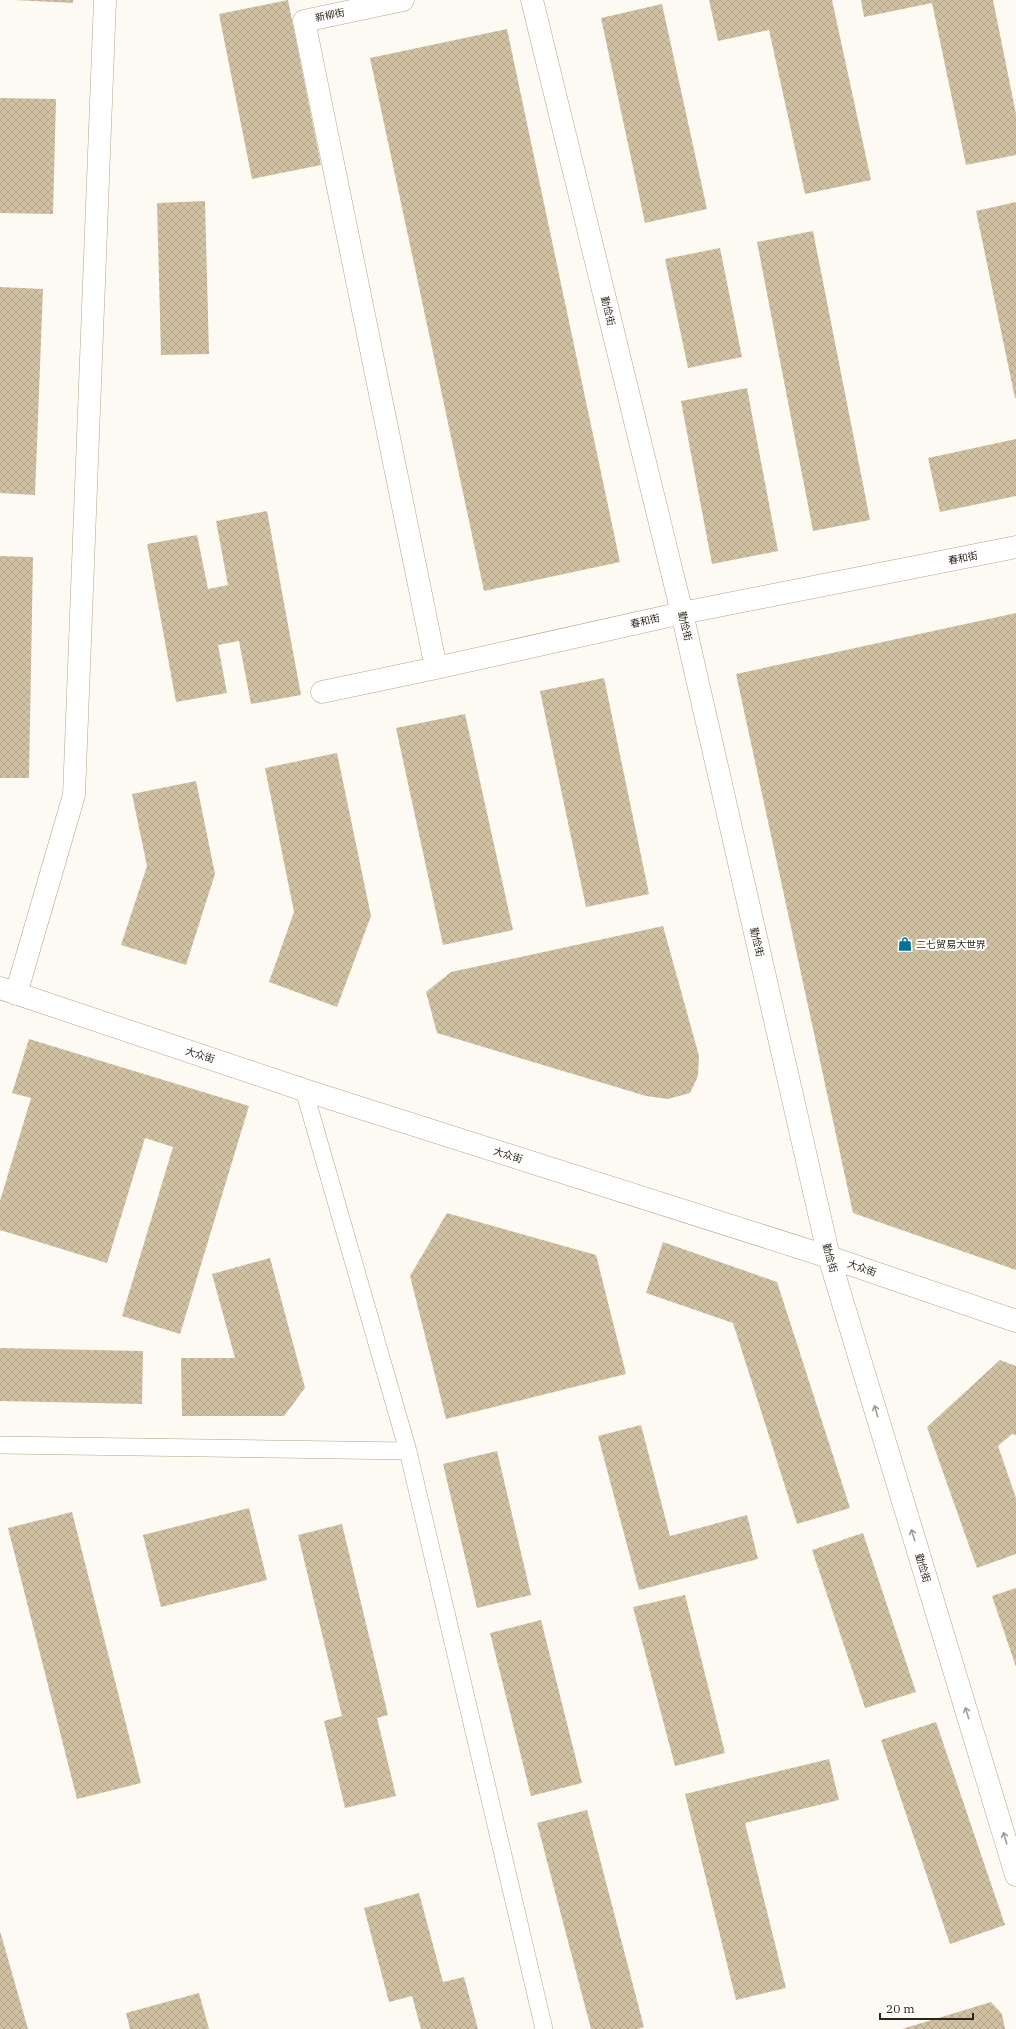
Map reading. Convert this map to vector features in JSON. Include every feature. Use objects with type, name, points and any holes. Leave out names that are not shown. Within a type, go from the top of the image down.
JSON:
[{"type":"street","points":[[8,991],[74,795],[105,0]]},
{"type":"street","name":"新柳街","points":[[403,0],[304,21],[436,668]]},
{"type":"street","name":"勤俭街","points":[[532,0],[682,613],[829,1257],[1016,1875]]},
{"type":"street","name":"春和街","points":[[322,692],[682,613],[1016,547]]},
{"type":"street","name":"大众街","points":[[8,991],[304,1090],[829,1257],[1016,1321]]},
{"type":"lane","points":[[304,1090],[408,1451],[544,2029]]},
{"type":"lane","points":[[0,1445],[408,1451]]},
{"type":"building","points":[[14,0],[73,0],[73,3]]},
{"type":"building","points":[[288,0],[321,165],[252,179],[219,14]]},
{"type":"building","points":[[709,0],[832,0],[871,180],[805,194],[769,30],[718,41]]},
{"type":"building","points":[[861,0],[993,0],[1016,114],[1016,155],[966,165],[932,3],[864,17]]},
{"type":"building","points":[[662,4],[707,209],[645,223],[601,18]]},
{"type":"building","points":[[507,29],[620,562],[484,591],[370,58]]},
{"type":"building","points":[[0,98],[56,99],[53,214],[0,213]]},
{"type":"building","points":[[205,201],[209,354],[161,355],[157,203]]},
{"type":"building","points":[[1016,202],[1016,398],[1015,398],[976,211]]},
{"type":"building","points":[[813,231],[870,520],[813,531],[757,242]]},
{"type":"building","points":[[720,248],[742,357],[688,368],[665,259]]},
{"type":"building","points":[[0,287],[43,289],[35,495],[0,493]]},
{"type":"building","points":[[747,388],[778,551],[712,564],[681,401]]},
{"type":"building","points":[[1016,439],[1016,496],[940,512],[928,458]]},
{"type":"building","points":[[267,511],[301,695],[251,704],[239,641],[218,645],[227,693],[176,702],[147,544],[197,535],[208,589],[228,585],[216,521]]},
{"type":"building","points":[[0,556],[33,557],[29,778],[0,778]]},
{"type":"building","name":"二七贸易大世界","points":[[1016,613],[1016,1270],[853,1213],[736,674]]},
{"type":"building","points":[[604,678],[649,894],[586,907],[540,691]]},
{"type":"building","points":[[465,714],[513,930],[443,945],[396,728]]},
{"type":"building","points":[[337,753],[371,916],[337,1007],[269,982],[294,912],[265,768]]},
{"type":"building","points":[[196,781],[215,874],[186,965],[121,945],[147,866],[132,794]]},
{"type":"building","points":[[663,926],[699,1056],[698,1076],[690,1093],[668,1099],[646,1096],[437,1033],[426,992],[451,972]]},
{"type":"building","points":[[29,1039],[249,1106],[180,1334],[122,1316],[173,1147],[145,1138],[107,1263],[0,1230],[0,1201],[31,1098],[12,1093]]},
{"type":"building","points":[[447,1213],[596,1255],[626,1374],[446,1419],[410,1276]]},
{"type":"building","points":[[663,1242],[777,1282],[850,1508],[797,1524],[733,1323],[646,1293]]},
{"type":"building","points":[[270,1258],[305,1388],[284,1416],[182,1416],[181,1358],[235,1358],[212,1274]]},
{"type":"building","points":[[0,1348],[143,1351],[142,1404],[0,1401]]},
{"type":"building","points":[[1000,1360],[1016,1366],[1016,1435],[1012,1434],[998,1446],[1016,1498],[1016,1554],[977,1568],[927,1427]]},
{"type":"building","points":[[641,1425],[670,1536],[747,1515],[758,1559],[639,1590],[598,1436]]},
{"type":"building","points":[[497,1451],[531,1595],[477,1608],[443,1464]]},
{"type":"building","points":[[249,1508],[267,1580],[161,1607],[143,1535]]},
{"type":"building","points":[[72,1512],[141,1783],[77,1799],[8,1528]]},
{"type":"building","points":[[342,1524],[388,1715],[377,1718],[396,1796],[345,1808],[324,1721],[342,1716],[298,1535]]},
{"type":"building","points":[[863,1533],[916,1692],[865,1708],[812,1550]]},
{"type":"building","points":[[1016,1588],[1016,1667],[992,1596]]},
{"type":"building","points":[[685,1595],[725,1753],[675,1766],[633,1607]]},
{"type":"building","points":[[541,1620],[582,1783],[531,1796],[490,1633]]},
{"type":"building","points":[[936,1722],[1005,1925],[950,1944],[881,1740]]},
{"type":"building","points":[[829,1759],[839,1800],[745,1823],[786,1988],[736,2000],[685,1794]]},
{"type":"building","points":[[587,1810],[644,2027],[638,2029],[591,2029],[537,1823]]},
{"type":"building","points":[[419,1893],[443,1982],[464,1977],[478,2029],[421,2029],[412,1996],[389,2002],[364,1908]]},
{"type":"building","points":[[0,1931],[28,2029],[0,2029]]},
{"type":"building","points":[[199,1993],[209,2029],[130,2029],[126,2013]]},
{"type":"building","points":[[991,2002],[1002,2014],[1005,2029],[902,2029]]},
{"type":"place","name":"二七贸易大世界","points":[[905,944]]}]
